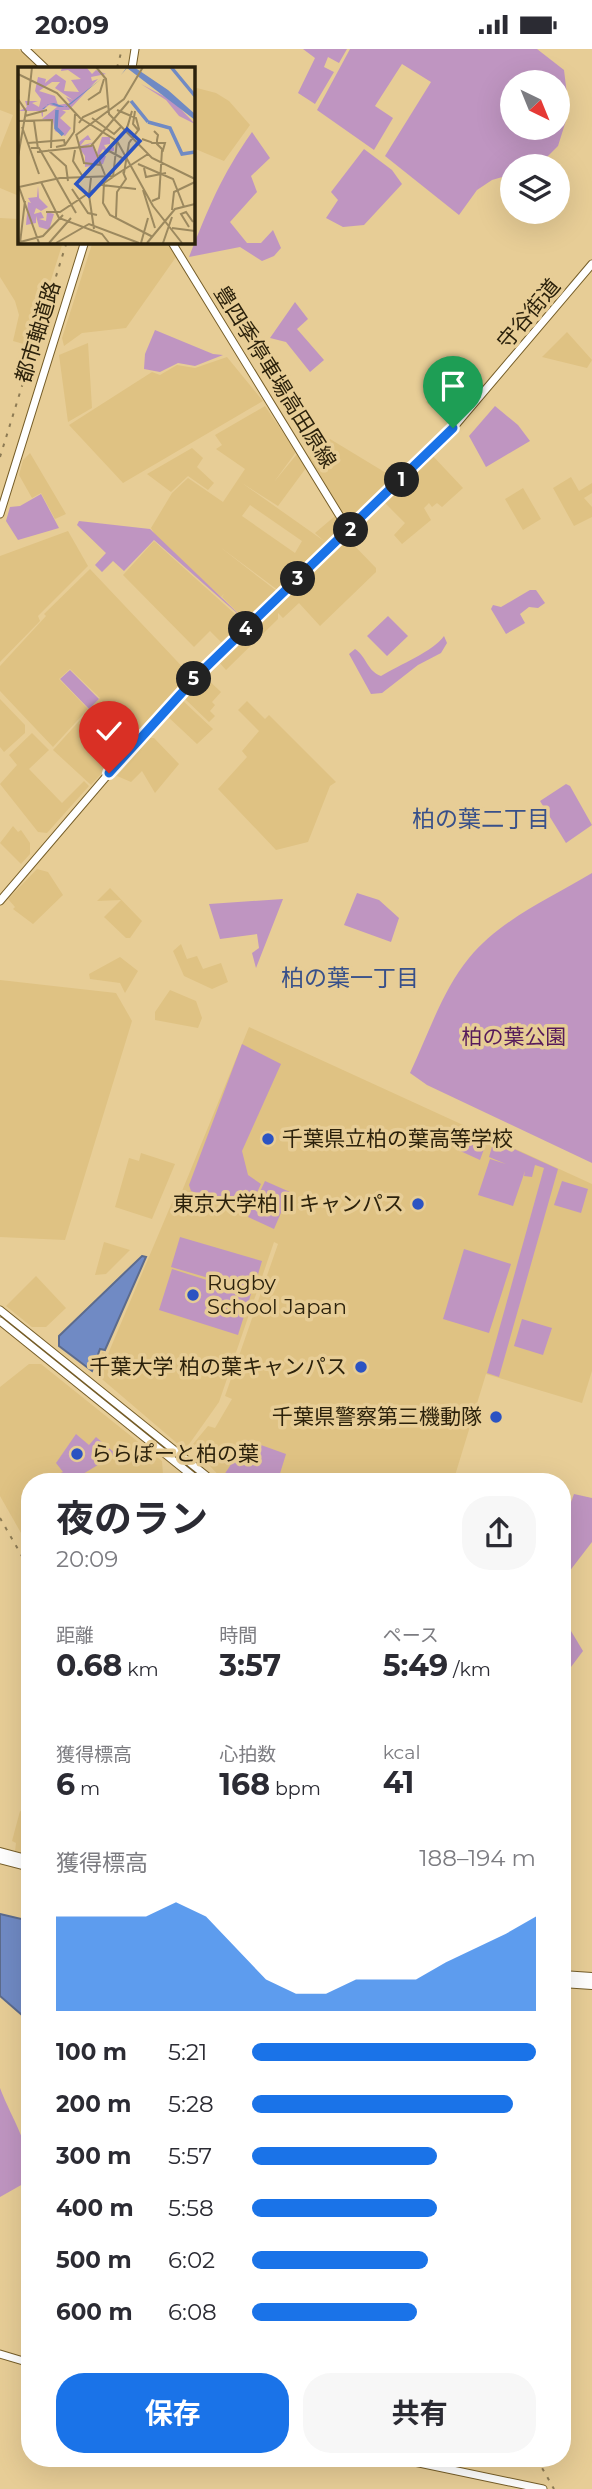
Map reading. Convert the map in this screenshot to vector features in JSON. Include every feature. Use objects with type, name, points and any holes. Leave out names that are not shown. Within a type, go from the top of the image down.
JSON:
[{"type":"highway","points":[[0,1852],[21,1858]]},
{"type":"highway","points":[[0,1859],[21,1865]]},
{"type":"highway","points":[[571,1979],[592,1977]]},
{"type":"highway","points":[[571,1981],[592,1985]]},
{"type":"main road","points":[[25,49],[44,67]]},
{"type":"main road","points":[[132,67],[135,49]]},
{"type":"main road","name":"都市軸道路","points":[[0,514],[84,243]]},
{"type":"main road","name":"豊四季停車場高田原線","points":[[172,243],[349,531]]},
{"type":"main road","name":"守谷街道","points":[[0,901],[184,690],[453,428],[592,264]]},
{"type":"main road","points":[[0,1310],[203,1473]]},
{"type":"main road","points":[[0,1321],[189,1473]]},
{"type":"main road","points":[[0,2354],[21,2360]]},
{"type":"main road","points":[[438,2467],[542,2489]]},
{"type":"shaded area","points":[[0,49],[18,49],[37,67],[18,67],[18,196],[0,188],[0,148],[13,115],[0,110]]},
{"type":"shaded area","points":[[194,87],[216,93],[229,101],[250,125],[224,161],[194,148]]},
{"type":"shaded area","points":[[0,218],[18,219],[18,243],[63,243],[32,340],[27,345],[13,341],[19,315],[15,301],[0,277]]},
{"type":"shaded area","points":[[92,243],[167,243],[176,257],[126,328],[82,333],[64,346],[62,338]]},
{"type":"shaded area","points":[[567,332],[592,360],[587,368],[542,357]]},
{"type":"shaded area","points":[[88,343],[92,408],[68,422],[59,355]]},
{"type":"shaded area","points":[[227,357],[263,401],[123,483],[69,425],[152,372],[160,375],[177,365],[195,368]]},
{"type":"shaded area","points":[[448,378],[470,402],[449,424],[426,402]]},
{"type":"shaded area","points":[[265,406],[296,452],[274,482],[297,454],[306,468],[278,506],[242,483],[324,541],[315,533],[335,516],[340,533],[279,591],[220,547],[278,592],[247,622],[222,597],[224,594],[221,597],[157,538],[151,528],[172,493],[188,478],[223,502],[245,469],[216,449],[222,445],[215,435]],"holes":[[[250,505],[302,541],[295,553],[242,516]]]},
{"type":"shaded area","points":[[330,439],[396,479],[355,520],[349,519],[342,511],[309,457]]},
{"type":"shaded area","points":[[192,448],[203,458],[197,467],[214,483],[208,490],[188,476],[171,492],[147,474]]},
{"type":"shaded area","points":[[30,453],[66,514],[55,519],[41,493],[32,498],[19,475],[23,460]]},
{"type":"shaded area","points":[[431,454],[463,488],[442,507],[437,503],[432,507],[429,503],[424,508],[431,520],[402,544],[394,535],[405,523],[384,502]]},
{"type":"shaded area","points":[[571,477],[579,491],[592,483],[592,493],[584,498],[592,507],[592,517],[574,526],[553,488]]},
{"type":"shaded area","points":[[523,488],[541,519],[523,530],[505,499]]},
{"type":"shaded area","points":[[68,531],[88,566],[38,616],[40,621],[0,662],[0,556]]},
{"type":"shaded area","points":[[347,538],[376,568],[376,572],[320,626],[299,603],[283,618],[278,613],[278,619],[226,670],[218,661]]},
{"type":"shaded area","points":[[154,541],[245,623],[223,644],[210,631],[194,647],[123,575]]},
{"type":"shaded area","points":[[90,569],[191,676],[91,785],[53,750],[100,698],[70,669],[59,679],[88,709],[53,747],[0,691],[0,666],[46,616],[44,614]]},
{"type":"shaded area","points":[[203,675],[221,692],[212,702],[215,705],[210,711],[215,716],[209,722],[183,697]]},
{"type":"shaded area","points":[[0,699],[25,725],[25,733],[4,752],[0,747]]},
{"type":"shaded area","points":[[181,699],[213,729],[197,744],[166,715]]},
{"type":"shaded area","points":[[247,701],[265,719],[269,715],[336,782],[330,786],[308,842],[276,850],[218,789],[247,757],[242,751],[259,731],[238,710]]},
{"type":"shaded area","points":[[32,733],[49,750],[29,769],[62,803],[84,781],[89,786],[47,833],[38,832],[0,784],[17,765],[9,755]]},
{"type":"shaded area","points":[[150,738],[154,738],[179,764],[155,793],[142,771],[131,782],[117,776]]},
{"type":"shaded area","points":[[13,826],[18,832],[21,830],[30,843],[30,854],[21,864],[0,843]]},
{"type":"shaded area","points":[[37,869],[48,872],[63,895],[33,924],[13,909],[15,907],[8,899]]},
{"type":"shaded area","points":[[110,888],[142,921],[130,938],[126,938],[104,917],[121,900],[97,901]]},
{"type":"shaded area","points":[[181,944],[187,959],[197,956],[203,969],[221,963],[228,982],[212,989],[184,976],[173,951]]},
{"type":"shaded area","points":[[120,957],[138,971],[125,993],[120,983],[90,979],[89,974]]},
{"type":"shaded area","points":[[0,980],[116,993],[132,1021],[65,1240],[0,1237]]},
{"type":"shaded area","points":[[170,990],[196,1001],[202,1018],[198,1028],[155,1020],[155,1012]]},
{"type":"shaded area","points":[[249,1027],[592,1184],[592,1371],[582,1403],[486,1374],[456,1473],[217,1473],[209,1465],[213,1459],[193,1444],[208,1426],[215,1428],[232,1399],[225,1396],[278,1244],[274,1242],[219,1402],[185,1450],[96,1374],[102,1352],[108,1354],[173,1200],[214,1217],[178,1201]]},
{"type":"shaded area","points":[[141,1153],[175,1164],[152,1219],[115,1207],[129,1158],[139,1161]]},
{"type":"shaded area","points":[[104,1242],[130,1250],[106,1274],[95,1275]]},
{"type":"shaded area","points":[[36,1276],[66,1308],[46,1327],[32,1327],[6,1306]]},
{"type":"shaded area","name":"ららぽーと柏の葉","points":[[29,1364],[41,1364],[162,1461],[163,1473],[21,1473],[21,1533],[0,1496],[0,1387]]},
{"type":"shaded area","points":[[20,1811],[21,1853],[15,1851],[16,1843],[12,1841]]},
{"type":"green space","points":[[303,49],[347,49],[339,63],[328,57],[324,67],[334,72],[315,104],[298,93],[315,58]]},
{"type":"green space","points":[[350,49],[537,49],[564,70],[500,70],[500,140],[560,140],[550,154],[500,154],[500,178],[477,190],[459,215],[385,156],[431,82],[402,64],[375,106],[393,118],[374,150],[317,110]]},
{"type":"green space","points":[[252,132],[270,158],[251,176],[257,192],[230,222],[247,243],[261,243],[273,230],[281,248],[274,256],[262,261],[240,247],[189,257],[216,193]]},
{"type":"green space","points":[[364,149],[392,170],[402,184],[364,225],[343,227],[326,218],[338,200],[331,192]]},
{"type":"green space","points":[[295,302],[308,319],[297,329],[324,360],[310,372],[286,342],[270,338]]},
{"type":"green space","points":[[155,330],[213,354],[223,355],[195,366],[178,363],[160,372],[144,369],[145,354]]},
{"type":"green space","points":[[495,406],[518,425],[530,441],[486,467],[469,436]]},
{"type":"green space","points":[[41,494],[59,528],[18,540],[6,521],[10,507],[20,506]]},
{"type":"green space","points":[[79,521],[150,529],[246,621],[154,540],[124,571],[113,561],[102,572],[95,565],[106,553],[77,525]]},
{"type":"green space","points":[[530,590],[536,590],[545,603],[538,608],[529,607],[520,614],[525,623],[506,634],[491,609],[493,605],[501,607]]},
{"type":"green space","points":[[388,616],[408,636],[387,656],[367,636]]},
{"type":"green space","points":[[444,636],[447,643],[441,653],[418,665],[382,693],[371,694],[349,654],[355,649],[373,671],[381,676],[424,652]]},
{"type":"green space","points":[[70,670],[99,699],[89,709],[60,679]]},
{"type":"green space","points":[[566,784],[570,786],[592,825],[566,843],[540,801]]},
{"type":"green space","name":"柏の葉公園","points":[[592,873],[592,1163],[427,1085],[410,1073],[443,999],[459,971],[481,944],[510,921]]},
{"type":"green space","points":[[357,893],[379,900],[399,918],[391,942],[344,925]]},
{"type":"green space","points":[[283,899],[256,968],[252,953],[259,948],[257,934],[220,939],[209,904]]},
{"type":"green space","points":[[242,1044],[281,1064],[242,1151],[248,1175],[261,1184],[248,1212],[191,1191],[189,1185]]},
{"type":"green space","points":[[473,1131],[488,1138],[480,1160],[458,1150],[465,1133]]},
{"type":"green space","points":[[494,1140],[558,1169],[499,1377],[487,1373],[544,1168],[535,1165],[532,1177],[524,1176],[525,1171],[513,1206],[478,1195],[490,1159],[506,1164],[489,1157]]},
{"type":"green space","points":[[265,1181],[290,1192],[274,1229],[248,1217]]},
{"type":"green space","points":[[562,1181],[588,1189],[581,1213],[554,1205]]},
{"type":"green space","points":[[180,1237],[262,1261],[253,1291],[171,1267]]},
{"type":"green space","points":[[464,1249],[511,1264],[489,1333],[443,1319]]},
{"type":"green space","points":[[172,1269],[251,1294],[238,1335],[159,1310]]},
{"type":"green space","points":[[522,1319],[552,1328],[543,1355],[514,1346]]},
{"type":"green space","points":[[76,1434],[89,1445],[96,1437],[116,1454],[85,1473],[61,1473],[63,1472],[56,1463]]},
{"type":"green space","points":[[247,1440],[286,1454],[280,1473],[225,1473]]},
{"type":"green space","points":[[574,1494],[592,1498],[592,1542],[571,1569],[571,1502]]},
{"type":"green space","points":[[571,1631],[583,1651],[571,1667]]},
{"type":"green space","points":[[0,2088],[21,2136],[21,2185],[0,2197]]},
{"type":"water","points":[[142,1256],[146,1257],[105,1350],[100,1349],[92,1371],[59,1346],[59,1336]]},
{"type":"water","points":[[0,1914],[21,1919],[21,2014],[0,1996]]},
{"type":"railway","points":[[117,67],[122,49]]},
{"type":"railway","points":[[0,457],[66,243]]},
{"type":"railway","points":[[0,1518],[21,1554]]},
{"type":"railway","points":[[542,2467],[554,2489]]},
{"type":"place","name":"千葉県立柏の葉高等学校","points":[[268,1139]]},
{"type":"place","name":"東京大学柏Ⅱキャンパス","points":[[418,1204]]},
{"type":"place","name":"Rugby School Japan","points":[[193,1295]]},
{"type":"place","name":"千葉大学 柏の葉キャンパス","points":[[361,1367]]},
{"type":"place","name":"千葉県警察第三機動隊","points":[[496,1417]]},
{"type":"place","name":"ららぽーと柏の葉","points":[[77,1454]]},
{"type":"district","name":"柏の葉二丁目","points":[[481,819]]},
{"type":"district","name":"柏の葉一丁目","points":[[350,978]]},
{"type":"route","points":[[109,773],[198,675],[375,507],[453,428]]}]
